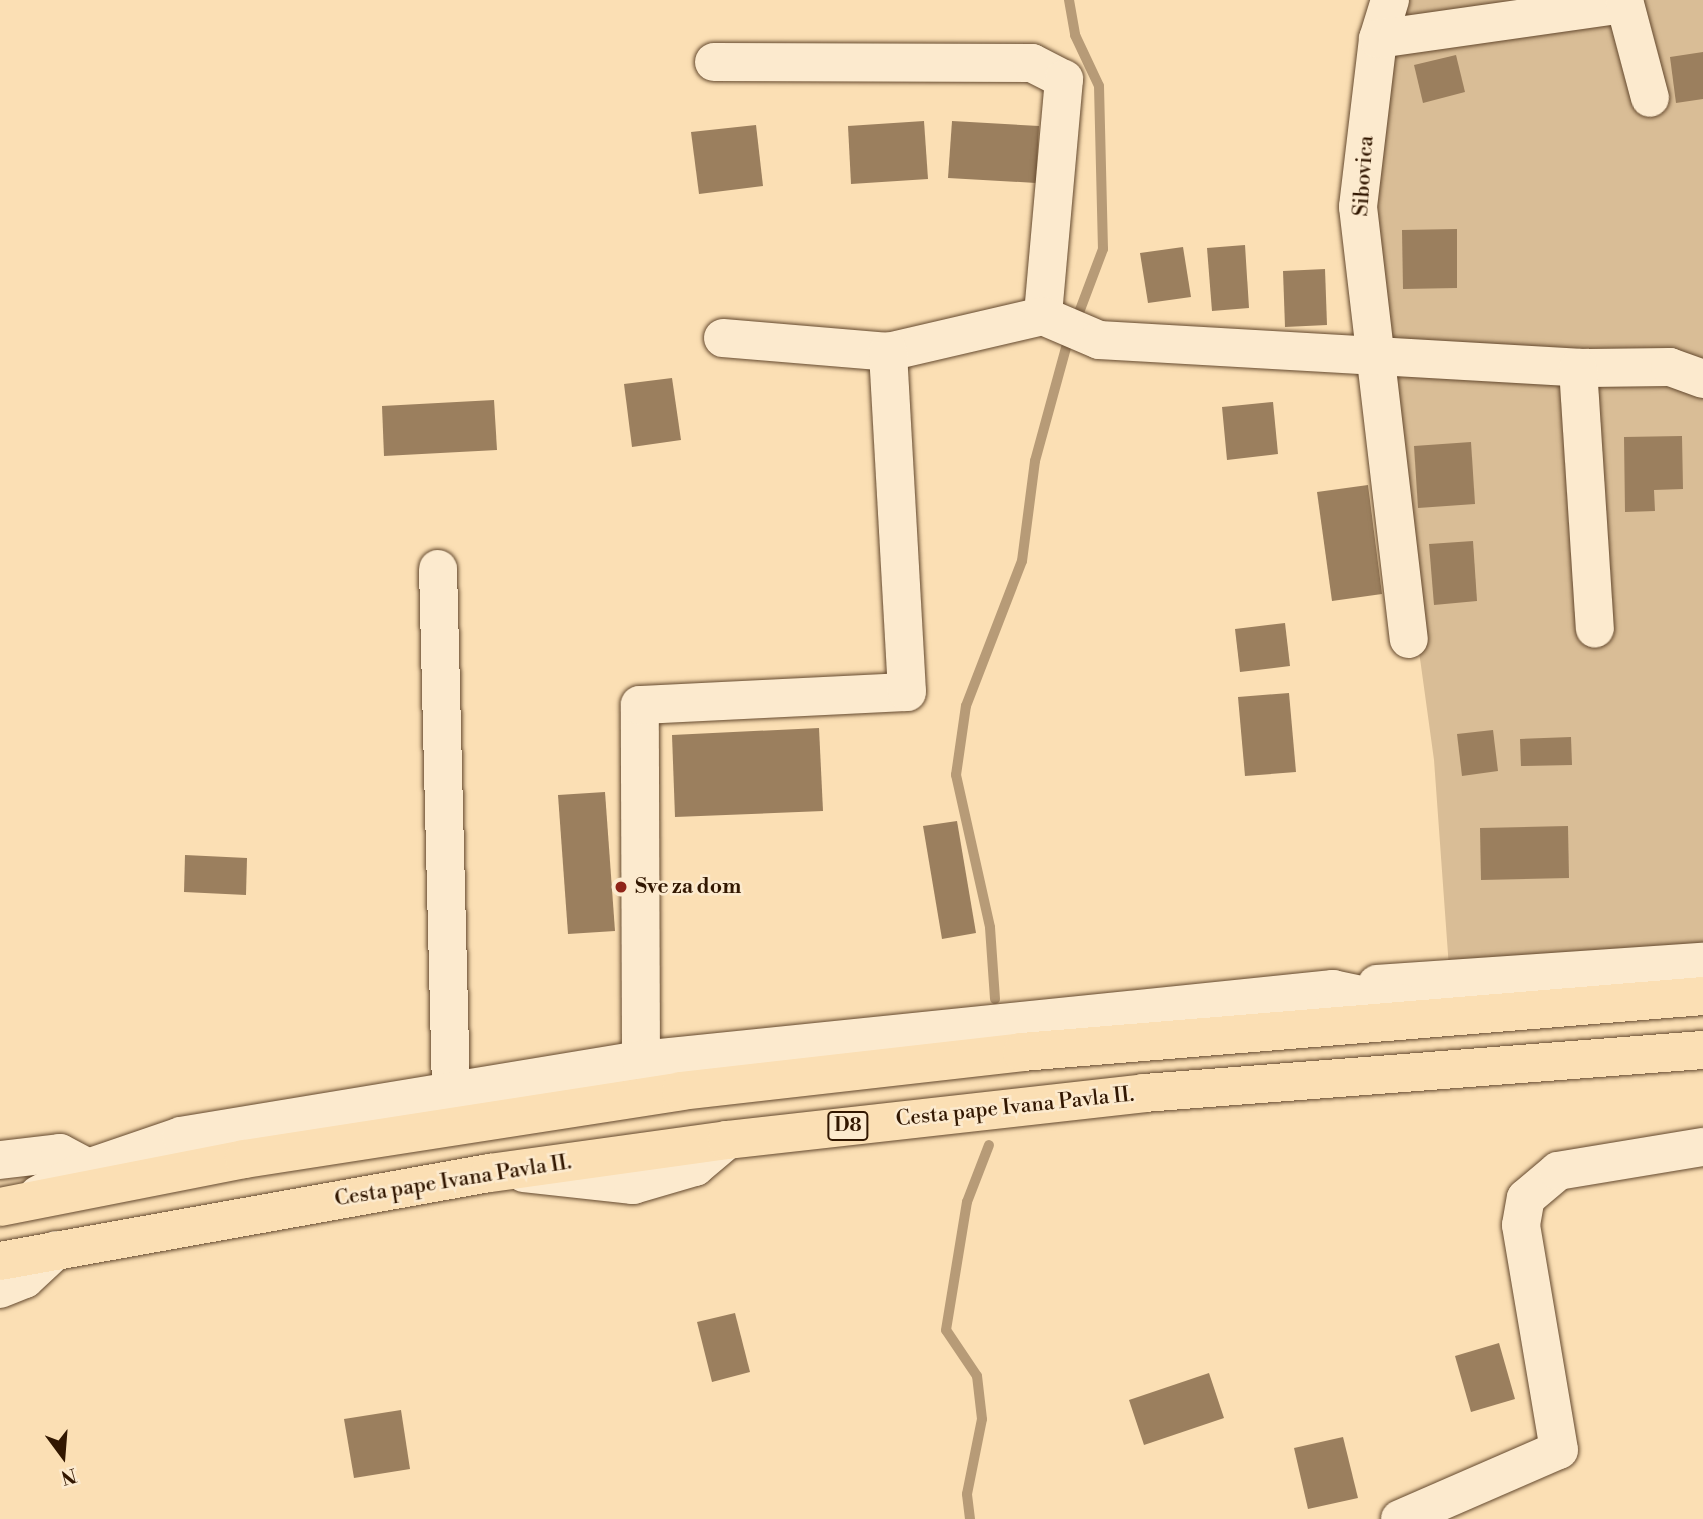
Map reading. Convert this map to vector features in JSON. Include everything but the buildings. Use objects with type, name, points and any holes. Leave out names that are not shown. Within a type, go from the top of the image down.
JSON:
[{"type":"main road","points":[[14,1204],[244,1159],[681,1091],[1022,1052],[1446,1013],[1703,996]]},
{"type":"main road","name":"Cesta pape Ivana Pavla II.","points":[[0,1261],[508,1170],[727,1140],[1144,1093],[1694,1055]]},
{"type":"street","name":"Sibovica","points":[[1390,0],[1378,39],[1358,207],[1409,639]]},
{"type":"street","points":[[1378,39],[1625,4],[1650,98]]},
{"type":"street","points":[[714,62],[1032,63],[1064,79],[1043,316]]},
{"type":"street","points":[[723,338],[888,352],[1043,316],[1099,340],[1374,354],[1578,369],[1670,367],[1703,379]]},
{"type":"street","points":[[641,1060],[640,705],[907,692],[888,352]]},
{"type":"street","points":[[1578,369],[1595,628]]},
{"type":"street","points":[[438,569],[451,1088]]},
{"type":"street","points":[[14,1204],[88,1168],[181,1136],[451,1088],[641,1060],[1333,989],[1703,962]]},
{"type":"street","points":[[1333,989],[1446,1013]]},
{"type":"street","points":[[1400,1519],[1559,1450],[1521,1226],[1526,1198],[1558,1171],[1703,1147]]},
{"type":"street","points":[[0,1160],[60,1153],[88,1168]]},
{"type":"street","points":[[0,1289],[25,1279],[56,1250]]},
{"type":"shaded area","points":[[1404,0],[1703,0],[1703,948],[1449,968],[1434,760],[1410,586],[1376,216],[1383,83]]},
{"type":"waterway","points":[[1069,0],[1075,35],[1099,86],[1103,249],[1075,323]]},
{"type":"waterway","points":[[995,999],[990,927],[956,775],[966,706],[1022,561],[1035,461],[1069,337]]},
{"type":"waterway","points":[[970,1519],[967,1494],[982,1419],[977,1376],[946,1330],[967,1202],[989,1145]]},
{"type":"place","name":"Sve za dom","points":[[621,887]]}]
